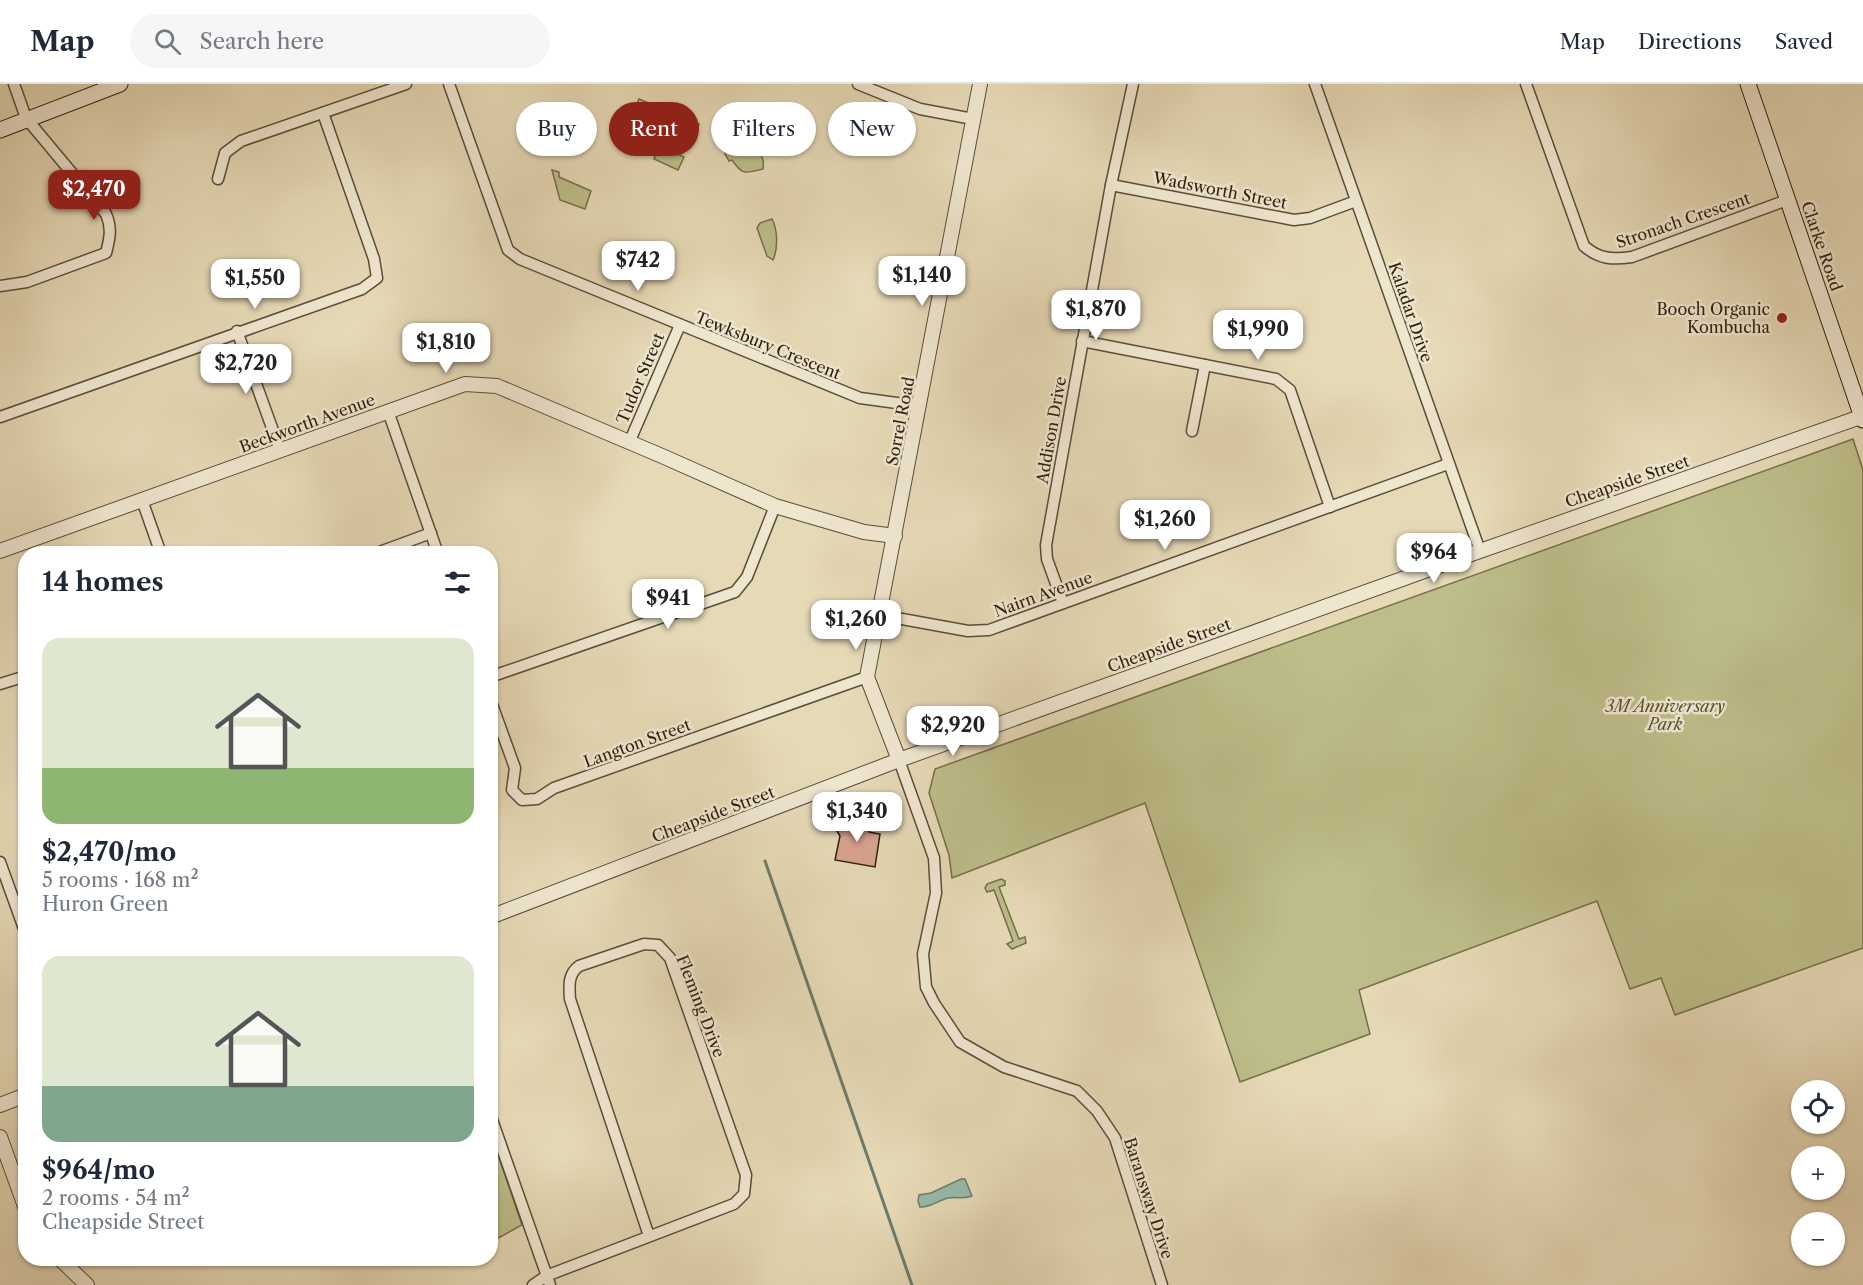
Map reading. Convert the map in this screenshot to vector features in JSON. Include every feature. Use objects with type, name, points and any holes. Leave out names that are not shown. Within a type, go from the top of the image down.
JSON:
[{"type":"main road","points":[[0,130],[26,118],[120,84]]},
{"type":"main road","name":"Clarke Road","points":[[1748,84],[1863,417]]},
{"type":"street","points":[[0,286],[27,282],[106,253],[111,235],[111,224],[106,214],[26,118],[14,84]]},
{"type":"street","points":[[218,179],[225,153],[241,141],[406,84]]},
{"type":"street","name":"Tewksbury Crescent","points":[[448,84],[508,250],[520,259],[860,398],[920,406]]},
{"type":"street","points":[[858,84],[920,109],[973,120]]},
{"type":"street","name":"Sorrel Road","points":[[867,677],[980,84]]},
{"type":"street","name":"Addison Drive","points":[[1062,603],[1047,559],[1046,545],[1111,185],[1133,84]]},
{"type":"street","name":"Kaladar Drive","points":[[1315,84],[1480,550]]},
{"type":"street","name":"Stronach Crescent","points":[[1526,84],[1584,246],[1595,255],[1613,260],[1632,257],[1787,200]]},
{"type":"street","points":[[0,417],[362,289],[377,278],[374,259],[323,113]]},
{"type":"street","name":"Wadsworth Street","points":[[1111,185],[1294,220],[1310,218],[1356,201]]},
{"type":"street","name":"Tudor Street","points":[[629,443],[680,325]]},
{"type":"street","points":[[237,332],[280,450]]},
{"type":"street","points":[[1082,341],[1276,379],[1290,390],[1330,507]]},
{"type":"street","points":[[1192,431],[1205,365]]},
{"type":"street","name":"Beckworth Avenue","points":[[30,546],[142,500],[465,384],[498,386],[775,507],[864,532],[895,536]]},
{"type":"street","points":[[388,411],[435,546]]},
{"type":"street","name":"Cheapside Street","points":[[498,914],[899,760],[1480,550],[1863,417]]},
{"type":"street","name":"Nairn Avenue","points":[[880,615],[968,631],[989,630],[1448,464]]},
{"type":"street","points":[[142,500],[158,546]]},
{"type":"street","points":[[498,674],[735,592],[747,578],[775,507]]},
{"type":"street","points":[[396,546],[431,533]]},
{"type":"street","name":"Beckworth Avenue","points":[[0,551],[18,549]]},
{"type":"street","points":[[867,677],[899,760]]},
{"type":"street","name":"Langton Street","points":[[498,722],[514,768],[512,790],[522,800],[537,799],[554,788],[867,677]]},
{"type":"street","points":[[0,684],[18,678]]},
{"type":"street","name":"Baransway Drive","points":[[899,760],[934,858],[936,893],[923,954],[926,987],[934,1003],[960,1042],[1004,1067],[1077,1091],[1097,1111],[1115,1138],[1162,1285]]},
{"type":"street","points":[[0,862],[18,912]]},
{"type":"street","name":"Fleming Drive","points":[[533,1285],[649,1236],[734,1204],[744,1194],[746,1175],[670,958],[658,945],[644,944],[579,966],[573,970],[569,981],[570,999],[649,1236]]},
{"type":"street","points":[[0,1105],[18,1098]]},
{"type":"street","points":[[0,1137],[18,1187]]},
{"type":"street","points":[[498,1137],[548,1280]]},
{"type":"street","points":[[67,1266],[87,1285]]},
{"type":"green space","points":[[655,156],[684,157],[678,170],[654,159]]},
{"type":"green space","points":[[726,156],[761,156],[763,169],[745,172],[739,169],[732,160],[729,161]]},
{"type":"green space","points":[[552,170],[559,172],[559,177],[591,191],[585,209],[560,200]]},
{"type":"green space","points":[[772,219],[777,240],[773,260],[767,256],[757,228],[760,223]]},
{"type":"green space","name":"3M Anniversary Park","points":[[1853,439],[1863,470],[1863,948],[1675,1015],[1661,978],[1630,989],[1597,901],[1359,990],[1370,1034],[1240,1082],[1145,803],[952,878],[949,855],[929,793],[935,769]]},
{"type":"green space","points":[[1001,879],[1005,881],[1005,885],[999,887],[1019,939],[1025,937],[1026,943],[1012,949],[1007,944],[1013,941],[994,890],[987,892],[985,888],[987,884]]},
{"type":"green space","points":[[498,1154],[522,1225],[498,1238]]},
{"type":"shaded area","points":[[965,1179],[972,1196],[948,1198],[920,1207],[919,1195],[931,1193]]},
{"type":"building","points":[[858,812],[869,832],[880,834],[875,867],[835,860],[840,836],[837,831],[841,829],[839,826],[845,821],[846,815],[852,817]]},
{"type":"waterway","points":[[765,861],[912,1285]]},
{"type":"place","name":"Booch Organic Kombucha","points":[[1782,318]]}]
